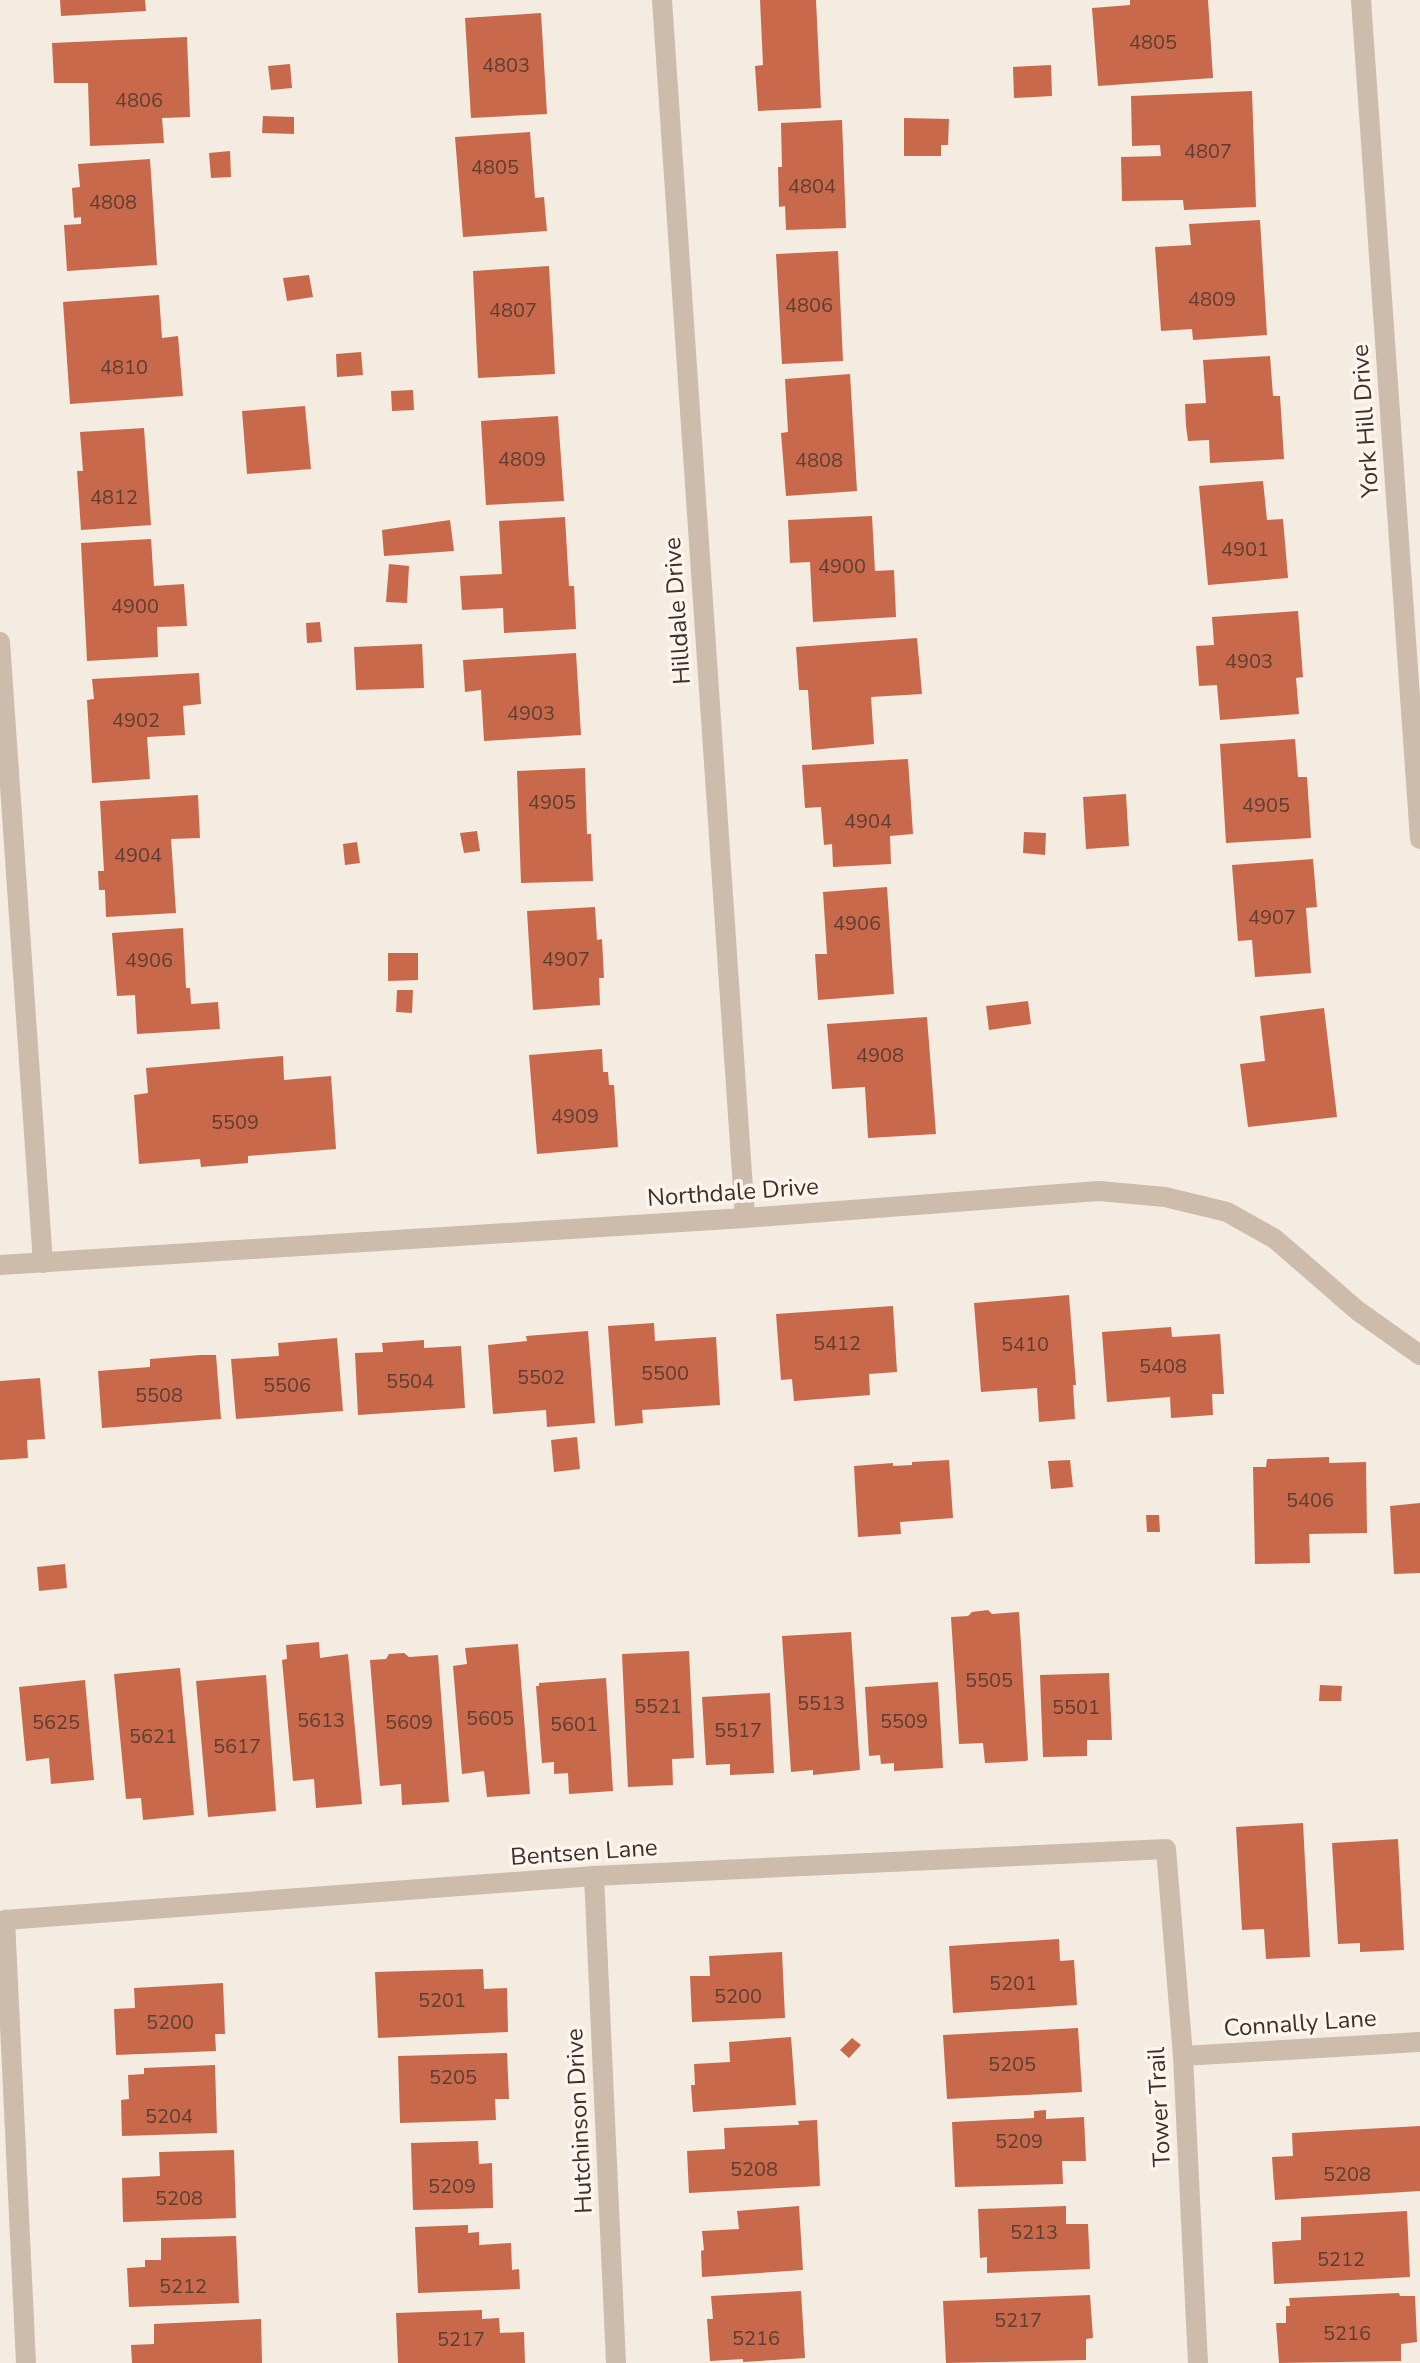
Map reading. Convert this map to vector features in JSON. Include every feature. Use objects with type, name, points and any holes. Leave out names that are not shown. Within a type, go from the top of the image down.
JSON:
[{"type":"street","name":"Hilldale Drive","points":[[662,0],[745,1218]]},
{"type":"street","name":"York Hill Drive","points":[[1361,0],[1420,839]]},
{"type":"street","points":[[0,642],[43,1263]]},
{"type":"street","name":"Northdale Drive","points":[[0,1265],[745,1218],[1099,1191],[1165,1197],[1227,1212],[1275,1239],[1358,1311],[1420,1355]]},
{"type":"street","name":"Bentsen Lane","points":[[26,2363],[5,1920],[594,1876],[1166,1849]]},
{"type":"street","name":"Tower Trail","points":[[1166,1849],[1183,2056],[1198,2363]]},
{"type":"street","name":"Hutchinson Drive","points":[[594,1876],[616,2363]]},
{"type":"street","name":"Connally Lane","points":[[1183,2056],[1420,2042]]},
{"type":"building","points":[[60,0],[145,0],[146,11],[61,16]]},
{"type":"building","points":[[760,0],[816,0],[821,108],[758,111],[755,66],[763,65]]},
{"type":"building","points":[[1130,0],[1208,0],[1213,78],[1098,86],[1092,8],[1130,5]]},
{"type":"building","points":[[541,13],[547,114],[471,118],[465,18]]},
{"type":"building","points":[[187,37],[190,117],[162,118],[164,143],[90,146],[88,83],[54,83],[52,43]]},
{"type":"building","points":[[290,64],[292,88],[271,90],[268,66]]},
{"type":"building","points":[[1051,65],[1052,96],[1014,98],[1013,67]]},
{"type":"building","points":[[1252,91],[1256,207],[1184,210],[1183,200],[1122,201],[1121,157],[1161,156],[1160,145],[1132,146],[1131,96]]},
{"type":"building","points":[[263,116],[294,117],[294,134],[262,133]]},
{"type":"building","points":[[904,118],[949,119],[948,145],[941,145],[941,156],[904,156]]},
{"type":"building","points":[[842,120],[846,228],[786,230],[785,206],[779,207],[781,123]]},
{"type":"building","points":[[530,132],[535,198],[544,197],[547,231],[463,237],[455,137]]},
{"type":"building","points":[[230,151],[231,177],[211,178],[209,153]]},
{"type":"building","points":[[150,159],[157,265],[67,271],[64,225],[81,224],[81,217],[74,218],[72,188],[80,187],[78,164]]},
{"type":"building","points":[[1260,220],[1267,335],[1193,340],[1192,329],[1161,331],[1155,247],[1191,245],[1189,224]]},
{"type":"building","points":[[838,251],[843,361],[782,364],[776,254]]},
{"type":"building","points":[[549,266],[555,374],[478,378],[473,271]]},
{"type":"building","points":[[309,275],[313,297],[287,301],[283,278]]},
{"type":"building","points":[[159,295],[162,338],[178,336],[183,396],[70,404],[63,302]]},
{"type":"building","points":[[361,352],[363,375],[337,377],[336,354]]},
{"type":"building","points":[[1270,356],[1273,396],[1280,396],[1284,459],[1210,463],[1209,440],[1188,441],[1186,426],[1185,404],[1206,403],[1203,360]]},
{"type":"building","points":[[850,374],[857,491],[786,496],[781,433],[788,432],[785,379]]},
{"type":"building","points":[[413,390],[414,410],[392,411],[391,391]]},
{"type":"building","points":[[305,406],[311,469],[247,474],[242,411]]},
{"type":"building","points":[[558,416],[564,501],[486,505],[481,421]]},
{"type":"building","points":[[144,428],[151,525],[81,530],[77,471],[83,471],[80,432]]},
{"type":"building","points":[[1263,481],[1267,520],[1283,519],[1288,578],[1208,585],[1199,486]]},
{"type":"building","points":[[872,516],[875,571],[894,570],[896,617],[813,622],[810,562],[790,563],[788,520]]},
{"type":"building","points":[[565,517],[569,586],[574,586],[576,629],[504,633],[503,608],[462,610],[460,576],[502,574],[499,521]]},
{"type":"building","points":[[450,520],[454,551],[384,556],[382,530]]},
{"type":"building","points":[[151,539],[154,586],[184,584],[187,626],[157,627],[158,657],[87,661],[81,543]]},
{"type":"building","points":[[389,564],[409,566],[407,603],[386,602]]},
{"type":"building","points":[[1298,611],[1303,677],[1296,678],[1299,714],[1220,720],[1217,685],[1199,686],[1196,646],[1214,645],[1212,617]]},
{"type":"building","points":[[320,622],[322,642],[307,643],[306,623]]},
{"type":"building","points":[[917,638],[922,694],[871,697],[874,744],[812,750],[808,690],[799,690],[796,647]]},
{"type":"building","points":[[422,644],[424,688],[356,690],[354,647]]},
{"type":"building","points":[[576,653],[581,735],[484,741],[481,690],[465,692],[463,660]]},
{"type":"building","points":[[199,673],[201,704],[183,706],[185,735],[147,737],[150,779],[92,783],[87,700],[94,699],[92,679]]},
{"type":"building","points":[[1295,739],[1298,777],[1307,777],[1311,838],[1226,843],[1220,744]]},
{"type":"building","points":[[908,759],[913,834],[890,836],[891,864],[833,867],[832,844],[824,845],[821,807],[805,808],[802,765]]},
{"type":"building","points":[[585,768],[587,834],[591,834],[593,881],[521,883],[517,771]]},
{"type":"building","points":[[1126,794],[1129,846],[1086,849],[1083,797]]},
{"type":"building","points":[[198,795],[200,838],[171,839],[176,913],[106,917],[105,890],[99,890],[98,871],[104,871],[100,801]]},
{"type":"building","points":[[477,831],[480,851],[464,853],[460,833]]},
{"type":"building","points":[[1024,832],[1046,833],[1045,855],[1023,853]]},
{"type":"building","points":[[357,842],[360,863],[345,865],[343,844]]},
{"type":"building","points":[[1313,859],[1317,907],[1306,908],[1311,973],[1255,977],[1252,940],[1238,941],[1232,865]]},
{"type":"building","points":[[887,887],[894,994],[818,1000],[815,954],[827,954],[823,892]]},
{"type":"building","points":[[595,907],[597,940],[602,939],[604,978],[599,978],[600,1005],[533,1010],[527,911]]},
{"type":"building","points":[[183,928],[186,988],[190,988],[191,1004],[218,1002],[220,1029],[137,1034],[135,995],[117,996],[112,933]]},
{"type":"building","points":[[388,953],[418,953],[418,980],[388,981]]},
{"type":"building","points":[[397,990],[413,990],[412,1013],[396,1012]]},
{"type":"building","points":[[1028,1001],[1031,1024],[989,1030],[986,1006]]},
{"type":"building","points":[[1324,1008],[1337,1117],[1248,1127],[1240,1064],[1265,1061],[1260,1016]]},
{"type":"building","points":[[927,1017],[936,1134],[868,1138],[865,1087],[832,1089],[827,1024]]},
{"type":"building","points":[[602,1049],[603,1072],[608,1072],[609,1085],[614,1085],[618,1147],[537,1154],[529,1055]]},
{"type":"building","points":[[283,1056],[284,1080],[331,1076],[336,1149],[248,1156],[248,1163],[201,1167],[200,1159],[139,1164],[134,1095],[148,1093],[146,1068]]},
{"type":"building","points":[[1069,1295],[1076,1385],[1073,1385],[1075,1419],[1039,1422],[1037,1388],[981,1392],[974,1303]]},
{"type":"building","points":[[893,1306],[897,1372],[869,1374],[870,1395],[794,1401],[792,1379],[781,1380],[776,1314]]},
{"type":"building","points":[[654,1323],[655,1341],[716,1337],[720,1405],[642,1410],[643,1423],[615,1426],[608,1326]]},
{"type":"building","points":[[1171,1327],[1172,1337],[1220,1334],[1224,1394],[1212,1394],[1213,1415],[1171,1418],[1170,1397],[1107,1402],[1102,1332]]},
{"type":"building","points":[[588,1331],[595,1423],[547,1427],[546,1410],[493,1414],[488,1345],[527,1341],[526,1336]]},
{"type":"building","points":[[337,1338],[343,1411],[236,1419],[231,1359],[279,1356],[278,1343]]},
{"type":"building","points":[[424,1340],[424,1348],[461,1346],[465,1408],[358,1415],[355,1353],[383,1352],[382,1343]]},
{"type":"building","points":[[216,1355],[221,1419],[102,1428],[98,1371],[150,1367],[150,1359]]},
{"type":"building","points":[[40,1378],[45,1439],[27,1440],[28,1458],[0,1460],[0,1381]]},
{"type":"building","points":[[577,1437],[580,1469],[554,1472],[551,1440]]},
{"type":"building","points":[[1329,1457],[1329,1463],[1366,1462],[1367,1533],[1309,1534],[1310,1563],[1255,1564],[1253,1467],[1266,1467],[1267,1459]]},
{"type":"building","points":[[949,1460],[953,1518],[900,1522],[901,1534],[858,1537],[854,1466],[912,1465],[912,1462]]},
{"type":"building","points":[[1070,1460],[1073,1487],[1051,1489],[1048,1461]]},
{"type":"building","points":[[1420,1503],[1420,1573],[1394,1574],[1390,1506]]},
{"type":"building","points":[[1146,1515],[1159,1515],[1160,1532],[1147,1532]]},
{"type":"building","points":[[65,1564],[67,1588],[39,1591],[37,1567]]},
{"type":"building","points":[[988,1610],[992,1614],[1019,1612],[1026,1761],[985,1763],[983,1743],[959,1744],[951,1617]]},
{"type":"building","points":[[851,1632],[860,1770],[813,1775],[813,1770],[791,1772],[782,1636]]},
{"type":"building","points":[[319,1642],[320,1658],[348,1654],[362,1804],[316,1808],[314,1779],[293,1781],[282,1660],[287,1659],[286,1645]]},
{"type":"building","points":[[518,1644],[530,1794],[487,1797],[484,1771],[462,1774],[453,1666],[467,1664],[465,1648]]},
{"type":"building","points":[[689,1651],[694,1758],[672,1759],[673,1785],[628,1787],[622,1654]]},
{"type":"building","points":[[404,1653],[409,1657],[438,1655],[449,1802],[402,1805],[401,1784],[380,1786],[370,1660]]},
{"type":"building","points":[[180,1668],[194,1815],[143,1820],[141,1798],[126,1799],[114,1674]]},
{"type":"building","points":[[1109,1673],[1112,1740],[1087,1740],[1087,1756],[1043,1757],[1040,1675]]},
{"type":"building","points":[[266,1675],[276,1811],[208,1817],[196,1681]]},
{"type":"building","points":[[606,1678],[613,1791],[569,1794],[568,1773],[554,1774],[554,1762],[542,1763],[536,1686],[539,1683]]},
{"type":"building","points":[[85,1680],[94,1780],[51,1784],[49,1758],[26,1761],[19,1687]]},
{"type":"building","points":[[938,1682],[943,1768],[894,1771],[894,1763],[881,1764],[880,1755],[869,1756],[865,1687]]},
{"type":"building","points":[[1320,1685],[1342,1686],[1341,1701],[1319,1701]]},
{"type":"building","points":[[770,1693],[774,1773],[730,1775],[730,1764],[706,1765],[702,1697]]},
{"type":"building","points":[[1303,1823],[1310,1957],[1266,1959],[1264,1929],[1242,1930],[1236,1827]]},
{"type":"building","points":[[1398,1839],[1404,1950],[1360,1952],[1360,1943],[1338,1944],[1332,1843]]},
{"type":"building","points":[[1059,1939],[1060,1961],[1074,1960],[1077,2005],[953,2013],[949,1946]]},
{"type":"building","points":[[782,1952],[785,2018],[692,2022],[690,1976],[710,1976],[709,1956]]},
{"type":"building","points":[[483,1969],[484,1989],[507,1988],[508,2032],[378,2038],[375,1972]]},
{"type":"building","points":[[223,1983],[225,2034],[215,2034],[216,2051],[116,2055],[114,2009],[135,2008],[134,1988]]},
{"type":"building","points":[[1078,2028],[1082,2092],[947,2099],[943,2035]]},
{"type":"building","points":[[791,2037],[796,2105],[693,2112],[691,2085],[695,2085],[694,2064],[730,2062],[729,2042]]},
{"type":"building","points":[[852,2038],[861,2045],[849,2058],[840,2050]]},
{"type":"building","points":[[507,2053],[509,2099],[495,2099],[496,2120],[400,2123],[398,2056]]},
{"type":"building","points":[[215,2065],[217,2133],[122,2136],[121,2100],[129,2099],[128,2075],[144,2074],[144,2068]]},
{"type":"building","points":[[1046,2110],[1046,2119],[1084,2117],[1086,2161],[1062,2161],[1063,2184],[955,2187],[952,2122],[1034,2118],[1034,2111]]},
{"type":"building","points":[[817,2120],[820,2186],[689,2193],[687,2151],[725,2149],[724,2128],[799,2125],[798,2121]]},
{"type":"building","points":[[1420,2126],[1420,2191],[1275,2200],[1272,2157],[1293,2156],[1292,2133]]},
{"type":"building","points":[[478,2141],[479,2164],[492,2163],[493,2208],[413,2210],[411,2143]]},
{"type":"building","points":[[234,2150],[236,2218],[123,2222],[122,2178],[160,2176],[159,2152]]},
{"type":"building","points":[[799,2206],[803,2270],[702,2277],[702,2231],[739,2229],[737,2211]]},
{"type":"building","points":[[1066,2206],[1066,2224],[1088,2224],[1090,2269],[987,2273],[987,2257],[980,2258],[978,2209]]},
{"type":"building","points":[[1407,2211],[1410,2277],[1274,2284],[1272,2242],[1301,2240],[1301,2217]]},
{"type":"building","points":[[468,2225],[468,2233],[479,2232],[479,2245],[511,2243],[512,2270],[519,2269],[520,2289],[418,2293],[415,2227]]},
{"type":"building","points":[[236,2236],[239,2303],[129,2307],[127,2268],[145,2267],[145,2260],[161,2260],[161,2238]]},
{"type":"building","points":[[801,2291],[805,2358],[710,2361],[707,2319],[713,2319],[711,2296]]},
{"type":"building","points":[[1399,2293],[1400,2296],[1415,2296],[1417,2342],[1401,2344],[1401,2361],[1279,2363],[1276,2323],[1286,2323],[1289,2298]]},
{"type":"building","points":[[1090,2295],[1093,2338],[1086,2339],[1086,2360],[946,2363],[943,2301]]},
{"type":"building","points":[[482,2310],[482,2319],[499,2318],[500,2333],[524,2332],[525,2363],[398,2363],[396,2313]]},
{"type":"building","points":[[261,2319],[262,2363],[132,2363],[131,2345],[154,2344],[154,2324]]}]
